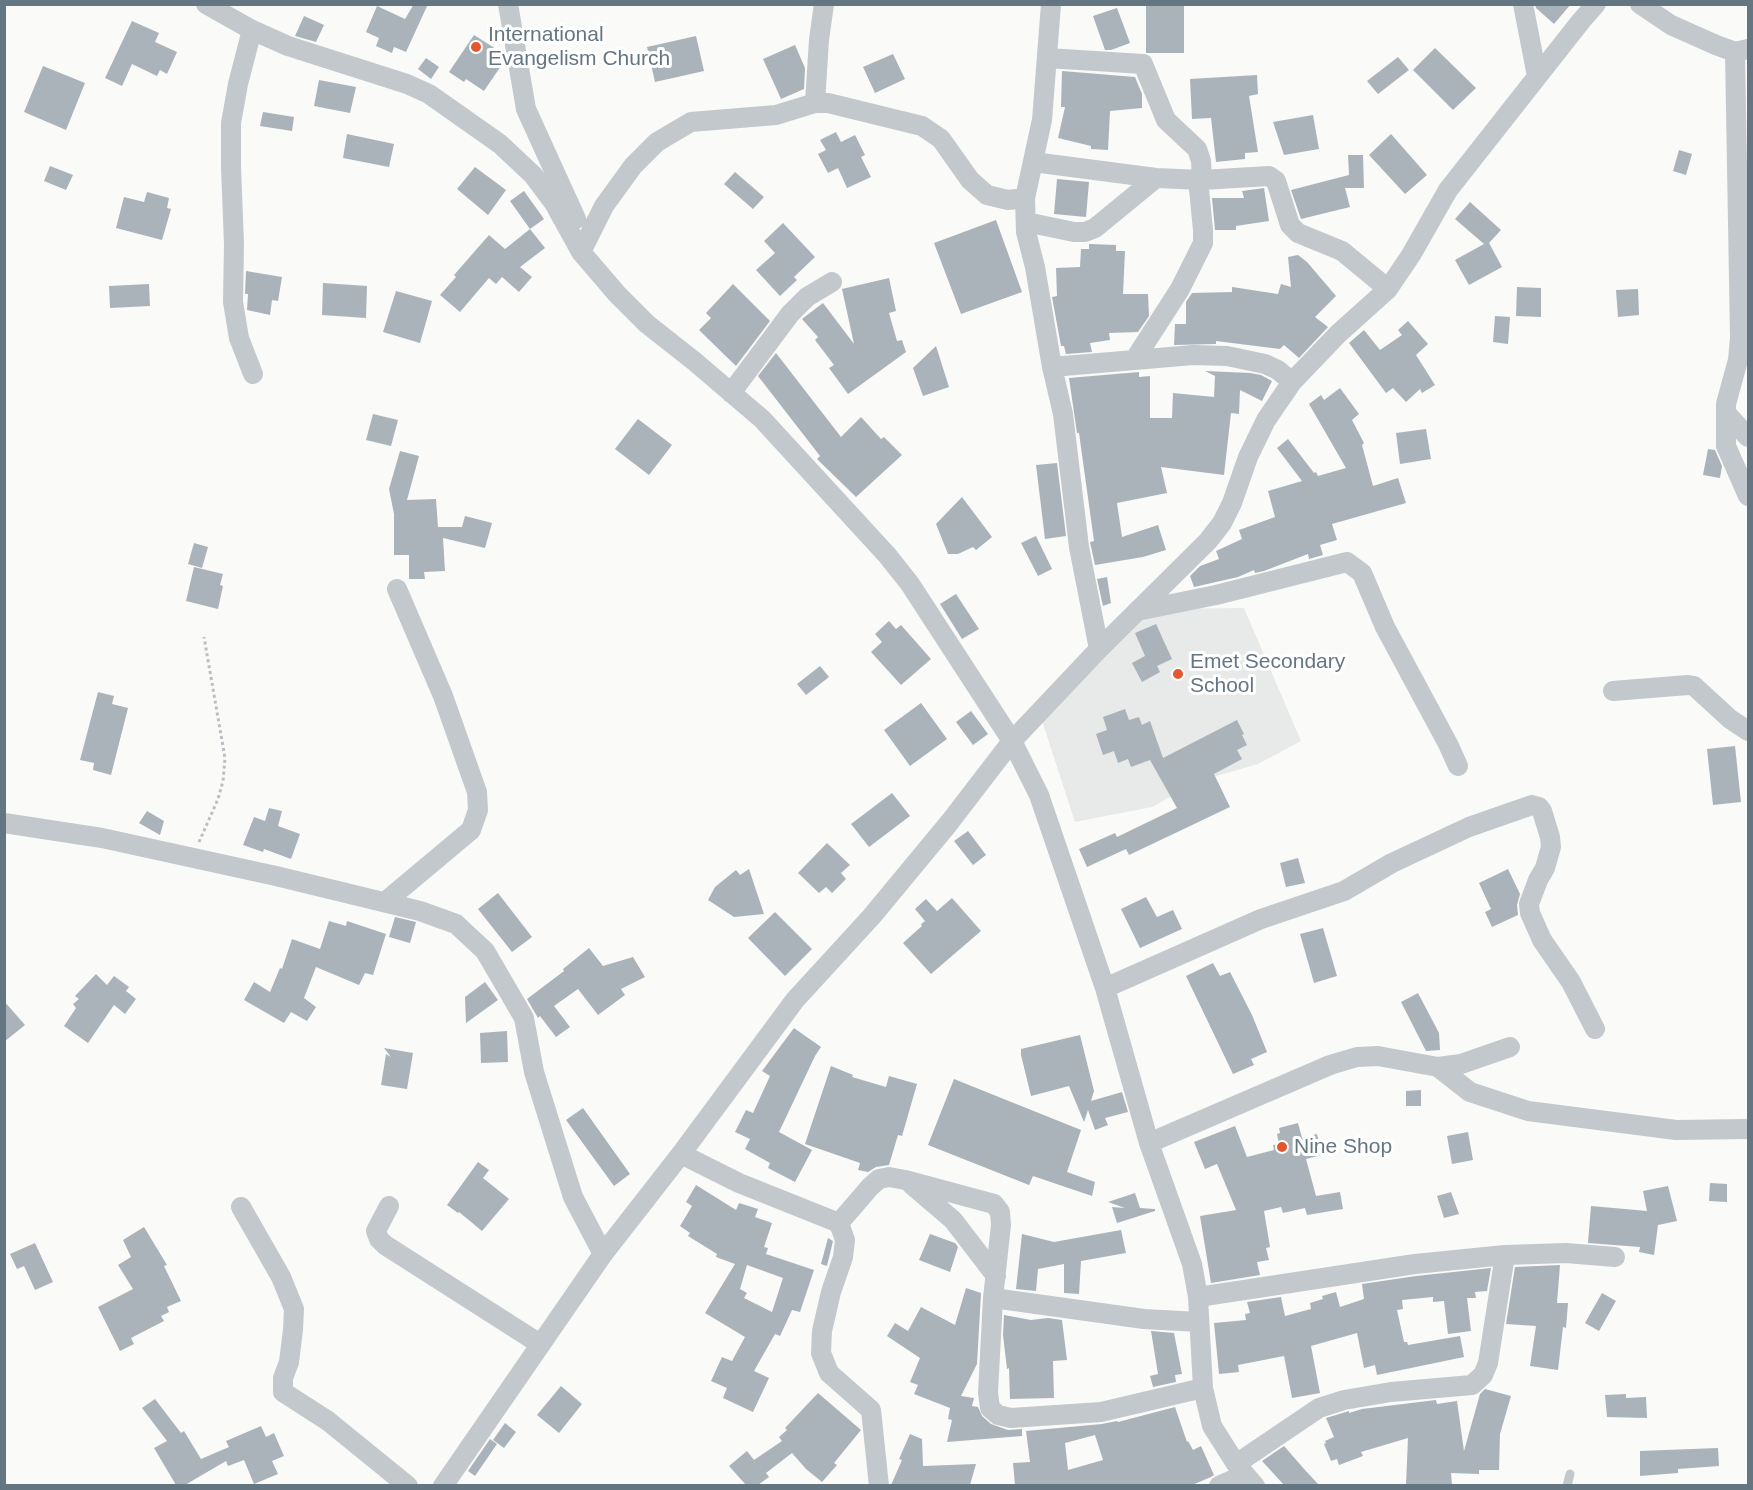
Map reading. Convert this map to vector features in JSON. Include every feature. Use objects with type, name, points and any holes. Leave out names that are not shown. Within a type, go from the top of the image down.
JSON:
[{"type":"street","points":[[206,4],[252,30],[288,46],[407,84],[429,94],[500,144],[533,175],[617,294],[647,324],[762,418],[893,562],[910,584],[1012,741],[1039,795],[1105,988],[1149,1143],[1192,1264],[1198,1297],[1203,1388],[1212,1426],[1245,1475]]},
{"type":"street","points":[[508,4],[526,110],[583,247]]},
{"type":"street","points":[[815,103],[824,4]]},
{"type":"street","points":[[1051,4],[1042,120],[1025,198],[1026,232],[1035,267],[1052,367],[1063,414],[1079,547],[1099,649]]},
{"type":"street","points":[[1523,4],[1537,76]]},
{"type":"street","points":[[443,1485],[603,1254],[681,1154],[795,1000],[872,916],[949,823],[1012,741],[1099,649],[1208,541],[1222,523],[1232,503],[1248,457],[1266,420],[1292,382],[1338,334],[1388,289],[1411,255],[1448,190],[1596,4]]},
{"type":"street","points":[[1640,4],[1671,25],[1716,45],[1742,50],[1740,337],[1738,360],[1726,404],[1726,446],[1749,496]]},
{"type":"street","points":[[252,30],[231,123],[231,167],[234,244],[233,302],[238,338],[253,374]]},
{"type":"street","points":[[1047,58],[1143,64],[1166,120],[1197,149],[1201,161],[1203,243],[1180,290],[1135,359]]},
{"type":"street","points":[[583,247],[609,198],[633,165],[657,142],[691,122],[776,115],[815,103],[828,103],[922,126],[941,139],[970,180],[987,195],[1008,200],[1025,198]]},
{"type":"street","points":[[1033,162],[1156,178],[1200,180],[1269,176],[1276,181],[1290,225],[1298,233],[1342,251],[1388,289]]},
{"type":"street","points":[[1026,222],[1074,232],[1085,232],[1095,228],[1156,178]]},
{"type":"street","points":[[731,393],[790,314],[807,297],[832,282]]},
{"type":"street","points":[[1052,367],[1193,355],[1227,356],[1265,364],[1278,370],[1292,382]]},
{"type":"street","points":[[1726,413],[1749,437]]},
{"type":"street","points":[[1137,611],[1216,595],[1347,562],[1362,573],[1385,627],[1458,766]]},
{"type":"street","points":[[385,902],[471,830],[478,810],[477,792],[444,696],[397,590]]},
{"type":"street","points":[[1613,690],[1694,686],[1730,719],[1749,731]]},
{"type":"street","points":[[1105,988],[1261,919],[1344,891],[1392,863],[1469,827],[1532,805],[1539,807],[1542,812],[1551,847],[1545,868],[1529,904],[1530,913],[1542,940],[1571,982],[1595,1029]]},
{"type":"street","points":[[4,823],[102,838],[193,857],[385,902],[456,924],[485,951],[524,1018],[534,1072],[573,1197],[603,1254]]},
{"type":"street","points":[[1149,1143],[1330,1065],[1357,1057],[1378,1056],[1438,1067],[1461,1064],[1510,1047]]},
{"type":"street","points":[[1438,1067],[1470,1092],[1528,1111],[1676,1130],[1749,1129]]},
{"type":"street","points":[[681,1154],[739,1183],[838,1223],[845,1240],[843,1257],[831,1292],[822,1331],[820,1353],[829,1373],[871,1410],[879,1485]]},
{"type":"street","points":[[838,1223],[879,1179],[889,1177],[994,1204],[1000,1212],[1001,1225],[993,1298],[988,1393],[990,1408],[998,1415],[1011,1418],[1101,1412],[1203,1388]]},
{"type":"street","points":[[905,1180],[953,1221],[996,1276]]},
{"type":"street","points":[[389,1206],[376,1231],[379,1239],[385,1245],[540,1344]]},
{"type":"street","points":[[241,1208],[281,1277],[294,1309],[292,1341],[289,1362],[283,1378],[283,1392],[328,1421],[408,1485]]},
{"type":"street","points":[[1198,1297],[1415,1264],[1505,1255],[1566,1253],[1615,1257]]},
{"type":"street","points":[[1220,1485],[1245,1475],[1319,1408],[1344,1400],[1391,1392],[1472,1385],[1483,1375],[1488,1363],[1505,1255]]},
{"type":"street","points":[[993,1298],[1144,1319],[1199,1322]]},
{"type":"lane","points":[[1567,1485],[1570,1474]]},
{"type":"path","points":[[193,857],[218,800],[223,781],[225,758],[204,637]]},
{"type":"shaded area","name":"Emet Secondary School","points":[[1244,608],[1301,741],[1258,764],[1199,781],[1152,807],[1075,822],[1042,721],[1147,609]]},
{"type":"building","points":[[414,4],[428,4],[406,52],[394,47],[392,53],[376,46],[379,38],[366,32],[377,6],[405,19]]},
{"type":"building","points":[[1146,4],[1184,4],[1184,53],[1146,53]]},
{"type":"building","points":[[1535,4],[1571,4],[1554,24],[1536,8]]},
{"type":"building","points":[[1117,8],[1130,43],[1105,50],[1093,16]]},
{"type":"building","points":[[304,16],[324,25],[316,42],[295,36]]},
{"type":"building","points":[[132,21],[159,33],[155,42],[177,52],[167,74],[160,70],[157,76],[132,64],[122,86],[105,78]]},
{"type":"building","points":[[474,35],[504,54],[505,60],[484,91],[466,79],[464,82],[449,72]]},
{"type":"building","points":[[696,36],[704,71],[655,82],[647,47]]},
{"type":"building","points":[[795,45],[805,68],[804,89],[781,99],[763,59]]},
{"type":"building","points":[[1435,48],[1476,88],[1453,110],[1413,70]]},
{"type":"building","points":[[893,54],[905,79],[875,93],[863,67]]},
{"type":"building","points":[[1398,57],[1409,70],[1378,94],[1367,81]]},
{"type":"building","points":[[426,58],[439,67],[431,79],[418,69]]},
{"type":"building","points":[[43,66],[85,83],[66,130],[24,112]]},
{"type":"building","points":[[1062,71],[1135,77],[1142,94],[1142,108],[1110,111],[1108,150],[1091,149],[1091,146],[1058,138],[1065,107],[1061,107]]},
{"type":"building","points":[[1257,75],[1258,94],[1249,96],[1258,152],[1245,153],[1245,159],[1216,162],[1211,118],[1192,119],[1190,79]]},
{"type":"building","points":[[319,80],[356,87],[350,113],[314,106]]},
{"type":"building","points":[[263,112],[294,117],[292,131],[260,126]]},
{"type":"building","points":[[1313,115],[1319,149],[1284,155],[1273,122]]},
{"type":"building","points":[[836,132],[841,142],[855,135],[865,155],[861,157],[871,177],[847,188],[838,168],[828,173],[818,154],[826,150],[820,140]]},
{"type":"building","points":[[347,134],[394,144],[389,167],[343,158]]},
{"type":"building","points":[[1391,134],[1427,175],[1405,194],[1369,155]]},
{"type":"building","points":[[1679,150],[1692,154],[1686,175],[1673,171]]},
{"type":"building","points":[[1348,155],[1363,155],[1364,188],[1345,188],[1350,207],[1301,219],[1291,190],[1349,175]]},
{"type":"building","points":[[50,166],[73,175],[66,190],[44,181]]},
{"type":"building","points":[[475,167],[506,190],[488,215],[457,189]]},
{"type":"building","points":[[735,172],[764,197],[753,209],[724,184]]},
{"type":"building","points":[[1057,179],[1089,182],[1086,217],[1054,214]]},
{"type":"building","points":[[1264,188],[1269,221],[1236,226],[1236,230],[1215,230],[1212,198],[1244,198],[1242,191]]},
{"type":"building","points":[[524,191],[544,219],[530,229],[510,201]]},
{"type":"building","points":[[147,192],[169,198],[167,208],[171,209],[162,240],[116,228],[124,197],[144,202]]},
{"type":"building","points":[[1470,202],[1501,230],[1489,243],[1502,267],[1469,285],[1455,260],[1484,244],[1455,219]]},
{"type":"building","points":[[996,220],[1022,292],[961,314],[934,243]]},
{"type":"building","points":[[783,223],[815,257],[794,277],[797,280],[780,296],[756,270],[775,253],[764,241]]},
{"type":"building","points":[[530,229],[545,248],[520,267],[532,277],[519,292],[502,277],[496,284],[489,278],[460,312],[440,295],[456,277],[454,275],[489,235],[505,249]]},
{"type":"building","points":[[1089,244],[1116,245],[1116,251],[1125,251],[1123,294],[1148,294],[1149,316],[1138,332],[1109,333],[1110,340],[1090,343],[1092,352],[1066,354],[1064,346],[1061,346],[1052,297],[1057,296],[1056,268],[1080,267],[1081,249],[1089,249]]},
{"type":"building","points":[[1298,255],[1307,262],[1336,296],[1315,317],[1328,327],[1299,358],[1284,345],[1280,349],[1216,341],[1216,344],[1174,345],[1175,324],[1186,324],[1186,302],[1192,293],[1232,292],[1232,287],[1278,294],[1281,284],[1291,287],[1288,257]]},
{"type":"building","points":[[246,271],[282,277],[278,301],[272,300],[270,315],[247,310]]},
{"type":"building","points":[[889,278],[896,311],[889,313],[897,341],[902,340],[906,352],[848,394],[829,368],[834,365],[815,340],[818,337],[802,319],[823,303],[854,344],[842,289]]},
{"type":"building","points":[[323,283],[367,286],[366,318],[322,315]]},
{"type":"building","points":[[149,284],[150,306],[110,308],[109,286]]},
{"type":"building","points":[[733,284],[770,321],[736,366],[699,330],[711,318],[706,313]]},
{"type":"building","points":[[1517,287],[1541,288],[1541,317],[1516,316]]},
{"type":"building","points":[[1638,289],[1639,315],[1618,317],[1616,290]]},
{"type":"building","points":[[396,291],[432,301],[420,343],[383,332]]},
{"type":"building","points":[[1495,316],[1510,317],[1508,344],[1493,342]]},
{"type":"building","points":[[1408,321],[1428,344],[1416,355],[1435,385],[1422,393],[1420,389],[1406,402],[1393,388],[1386,393],[1349,343],[1364,330],[1380,350],[1402,335],[1398,330]]},
{"type":"building","points":[[936,346],[949,387],[923,396],[913,368]]},
{"type":"building","points":[[776,353],[841,437],[861,417],[881,439],[884,437],[902,455],[856,497],[817,459],[820,456],[758,376]]},
{"type":"building","points":[[1205,371],[1250,373],[1261,375],[1272,381],[1262,401],[1240,390],[1239,414],[1231,413],[1224,475],[1161,467],[1167,493],[1117,503],[1122,537],[1158,525],[1166,550],[1143,557],[1095,565],[1090,542],[1094,541],[1079,433],[1077,433],[1069,378],[1139,372],[1139,377],[1150,376],[1150,418],[1172,418],[1173,393],[1214,397],[1215,376]]},
{"type":"building","points":[[1340,388],[1359,414],[1352,420],[1364,443],[1362,445],[1373,486],[1398,478],[1406,503],[1332,524],[1337,540],[1320,545],[1323,555],[1309,559],[1308,554],[1264,571],[1255,573],[1254,570],[1238,577],[1194,587],[1190,576],[1200,566],[1219,559],[1216,551],[1242,539],[1239,530],[1275,517],[1268,491],[1302,481],[1277,448],[1288,439],[1318,476],[1346,468],[1309,404],[1321,395],[1324,400]]},
{"type":"building","points":[[373,414],[398,420],[391,446],[366,440]]},
{"type":"building","points":[[638,419],[672,445],[649,475],[615,449]]},
{"type":"building","points":[[1426,429],[1431,459],[1400,464],[1396,433]]},
{"type":"building","points":[[1708,449],[1715,450],[1722,466],[1720,478],[1703,475]]},
{"type":"building","points":[[400,451],[419,456],[407,500],[436,499],[438,527],[462,527],[465,516],[492,523],[485,548],[443,538],[445,571],[424,572],[425,579],[409,579],[409,555],[394,555],[394,514],[389,489]]},
{"type":"building","points":[[1057,463],[1066,536],[1045,539],[1036,465]]},
{"type":"building","points":[[962,497],[992,537],[976,550],[973,547],[958,554],[948,554],[936,524]]},
{"type":"building","points":[[1036,536],[1052,569],[1038,576],[1021,543]]},
{"type":"building","points":[[194,543],[208,547],[202,568],[188,564]]},
{"type":"building","points":[[194,567],[223,574],[218,609],[186,601]]},
{"type":"building","points":[[1107,577],[1111,603],[1103,606],[1097,579]]},
{"type":"building","points":[[956,594],[979,629],[962,639],[940,604]]},
{"type":"building","points":[[889,621],[896,629],[901,625],[931,659],[901,685],[871,652],[882,642],[875,634]]},
{"type":"building","points":[[1156,624],[1172,659],[1157,666],[1160,672],[1142,682],[1132,663],[1145,656],[1135,633]]},
{"type":"building","points":[[820,666],[829,677],[806,695],[797,684]]},
{"type":"building","points":[[98,692],[114,696],[112,704],[128,708],[111,775],[93,770],[94,763],[80,760]]},
{"type":"building","points":[[921,703],[947,739],[910,766],[884,730]]},
{"type":"building","points":[[1125,709],[1129,720],[1139,717],[1142,725],[1150,721],[1163,758],[1237,720],[1247,745],[1237,750],[1242,759],[1214,774],[1230,807],[1129,855],[1126,849],[1087,867],[1079,849],[1115,833],[1117,837],[1177,808],[1150,760],[1131,767],[1128,759],[1118,763],[1114,751],[1103,755],[1096,734],[1107,730],[1103,717]]},
{"type":"building","points":[[971,711],[988,734],[973,745],[956,722]]},
{"type":"building","points":[[1735,746],[1741,802],[1713,805],[1707,749]]},
{"type":"building","points":[[892,793],[910,816],[869,847],[851,824]]},
{"type":"building","points":[[269,808],[282,811],[278,826],[300,834],[291,859],[264,849],[263,852],[243,845],[254,817],[265,821]]},
{"type":"building","points":[[147,811],[164,821],[160,835],[139,823]]},
{"type":"building","points":[[968,831],[986,855],[973,865],[954,841]]},
{"type":"building","points":[[827,843],[850,865],[841,873],[846,879],[832,893],[826,887],[819,893],[798,873]]},
{"type":"building","points":[[1298,858],[1305,883],[1286,887],[1280,863]]},
{"type":"building","points":[[749,869],[764,914],[734,917],[708,900],[715,887],[736,870],[740,875]]},
{"type":"building","points":[[1508,869],[1520,894],[1517,905],[1518,915],[1492,927],[1485,912],[1491,909],[1479,883]]},
{"type":"building","points":[[498,893],[532,937],[512,952],[478,909]]},
{"type":"building","points":[[1146,897],[1157,917],[1173,910],[1182,929],[1140,948],[1121,909]]},
{"type":"building","points":[[952,898],[981,931],[931,974],[903,943],[925,921],[915,909],[926,899],[937,911]]},
{"type":"building","points":[[775,912],[812,949],[785,976],[748,938]]},
{"type":"building","points":[[395,917],[416,922],[410,943],[389,937]]},
{"type":"building","points":[[329,921],[346,926],[347,921],[386,934],[373,975],[365,973],[359,985],[316,967],[304,998],[316,1007],[307,1021],[291,1012],[284,1023],[244,1000],[254,982],[270,992],[280,968],[282,969],[292,939],[320,949]]},
{"type":"building","points":[[1323,928],[1337,976],[1314,983],[1300,934]]},
{"type":"building","points":[[589,948],[603,966],[633,957],[645,977],[621,989],[625,995],[598,1015],[578,989],[554,1006],[570,1027],[556,1037],[540,1016],[538,1018],[527,999],[564,971],[563,969]]},
{"type":"building","points":[[1213,963],[1220,976],[1230,972],[1252,1015],[1267,1052],[1251,1059],[1254,1065],[1233,1074],[1186,976]]},
{"type":"building","points":[[96,974],[107,985],[114,976],[129,987],[126,991],[136,999],[125,1014],[114,1005],[88,1043],[64,1026],[76,1008],[73,1004],[79,999],[75,996]]},
{"type":"building","points":[[485,982],[498,1000],[466,1023],[465,997]]},
{"type":"building","points":[[1418,993],[1439,1033],[1440,1050],[1426,1051],[1401,1002]]},
{"type":"building","points":[[4,1001],[25,1025],[4,1042]]},
{"type":"building","points":[[794,1028],[821,1047],[779,1132],[812,1150],[795,1182],[768,1168],[770,1163],[745,1149],[750,1139],[735,1132],[746,1110],[753,1113],[770,1076],[762,1071]]},
{"type":"building","points":[[507,1031],[508,1062],[481,1063],[480,1033]]},
{"type":"building","points":[[1080,1035],[1094,1091],[1091,1101],[1122,1092],[1128,1112],[1105,1118],[1108,1125],[1095,1130],[1088,1110],[1084,1122],[1069,1086],[1031,1096],[1021,1055],[1021,1049]]},
{"type":"building","points":[[384,1048],[413,1053],[407,1089],[381,1085],[386,1054],[391,1057]]},
{"type":"building","points":[[831,1066],[853,1075],[852,1077],[886,1087],[889,1076],[917,1084],[902,1136],[898,1135],[889,1165],[876,1167],[868,1172],[858,1170],[860,1163],[805,1144]]},
{"type":"building","points":[[954,1079],[1081,1130],[1067,1172],[1095,1182],[1092,1196],[1033,1176],[1029,1185],[928,1145]]},
{"type":"building","points":[[1421,1090],[1421,1106],[1406,1106],[1406,1091]]},
{"type":"building","points":[[583,1108],[630,1174],[614,1186],[566,1120]]},
{"type":"building","points":[[1298,1123],[1302,1138],[1317,1134],[1322,1155],[1306,1159],[1316,1196],[1340,1192],[1343,1209],[1307,1215],[1305,1208],[1283,1213],[1281,1207],[1264,1211],[1270,1247],[1266,1248],[1269,1260],[1257,1262],[1260,1275],[1211,1283],[1200,1216],[1236,1210],[1217,1164],[1205,1169],[1194,1142],[1235,1126],[1247,1157],[1274,1150],[1273,1145],[1279,1144],[1277,1134],[1280,1133],[1279,1128]]},
{"type":"building","points":[[1468,1132],[1473,1160],[1452,1164],[1447,1136]]},
{"type":"building","points":[[478,1162],[489,1170],[483,1178],[509,1199],[482,1231],[447,1205]]},
{"type":"building","points":[[1710,1183],[1727,1184],[1727,1202],[1709,1201]]},
{"type":"building","points":[[696,1185],[736,1210],[739,1203],[758,1209],[755,1217],[772,1223],[764,1247],[768,1248],[766,1254],[814,1270],[800,1312],[792,1310],[780,1336],[775,1334],[754,1371],[769,1378],[753,1412],[723,1398],[727,1388],[711,1381],[722,1357],[732,1361],[745,1337],[705,1313],[735,1264],[716,1257],[717,1254],[688,1236],[690,1233],[680,1226],[692,1206],[686,1202]],"holes":[[[747,1265],[783,1278],[772,1312],[744,1298],[747,1293],[740,1289]]]},
{"type":"building","points":[[1668,1186],[1677,1221],[1658,1225],[1654,1255],[1639,1252],[1640,1247],[1588,1243],[1591,1206],[1647,1211],[1643,1191]]},
{"type":"building","points":[[1451,1192],[1459,1214],[1444,1218],[1437,1196]]},
{"type":"building","points":[[1135,1193],[1140,1208],[1155,1209],[1155,1211],[1117,1223],[1112,1207],[1125,1208],[1108,1202]]},
{"type":"building","points":[[144,1227],[167,1265],[164,1266],[181,1301],[167,1307],[169,1312],[161,1316],[164,1321],[131,1338],[134,1344],[120,1351],[98,1307],[133,1289],[118,1265],[131,1257],[123,1240]]},
{"type":"building","points":[[1121,1230],[1126,1253],[1081,1261],[1079,1294],[1064,1293],[1064,1264],[1038,1269],[1036,1291],[1016,1289],[1022,1234],[1054,1242]]},
{"type":"building","points":[[930,1234],[955,1243],[958,1247],[950,1272],[919,1260]]},
{"type":"building","points":[[828,1238],[833,1241],[827,1266],[821,1264]]},
{"type":"building","points":[[35,1243],[53,1282],[35,1290],[24,1266],[17,1269],[10,1254]]},
{"type":"building","points":[[1560,1265],[1557,1303],[1568,1303],[1558,1370],[1530,1366],[1536,1326],[1506,1324],[1515,1267]]},
{"type":"building","points":[[1491,1268],[1487,1291],[1475,1292],[1476,1298],[1467,1298],[1471,1331],[1448,1334],[1444,1301],[1433,1302],[1433,1297],[1402,1300],[1403,1309],[1397,1310],[1404,1342],[1408,1345],[1460,1336],[1464,1357],[1377,1375],[1375,1365],[1364,1368],[1357,1333],[1311,1346],[1320,1393],[1292,1398],[1284,1356],[1238,1365],[1239,1372],[1219,1374],[1214,1323],[1246,1320],[1245,1314],[1250,1313],[1247,1302],[1281,1297],[1285,1316],[1311,1309],[1310,1303],[1336,1292],[1340,1307],[1364,1299],[1362,1284]]},
{"type":"building","points":[[966,1288],[981,1293],[977,1364],[961,1396],[974,1398],[972,1406],[978,1407],[982,1416],[991,1424],[1008,1430],[1022,1429],[1022,1436],[947,1442],[952,1420],[948,1419],[950,1408],[914,1394],[918,1385],[910,1382],[920,1358],[887,1336],[895,1323],[908,1331],[921,1307],[955,1325]]},
{"type":"building","points":[[1602,1293],[1616,1301],[1599,1331],[1585,1323]]},
{"type":"building","points":[[1004,1315],[1031,1320],[1048,1318],[1062,1320],[1067,1360],[1053,1361],[1054,1398],[1010,1399],[1009,1368],[1007,1369],[1003,1335]]},
{"type":"building","points":[[1151,1331],[1174,1333],[1182,1374],[1175,1375],[1176,1382],[1153,1387],[1150,1376],[1158,1374]]},
{"type":"building","points":[[561,1386],[582,1404],[559,1433],[537,1415]]},
{"type":"building","points":[[1485,1389],[1511,1396],[1500,1434],[1499,1470],[1479,1470],[1479,1474],[1451,1473],[1452,1485],[1406,1485],[1408,1438],[1361,1452],[1363,1456],[1339,1465],[1337,1459],[1331,1461],[1324,1444],[1325,1441],[1334,1437],[1326,1418],[1362,1409],[1436,1400],[1437,1404],[1457,1401],[1464,1451],[1480,1394]]},
{"type":"building","points":[[818,1393],[861,1430],[834,1463],[837,1465],[822,1482],[792,1453],[766,1473],[769,1477],[758,1485],[746,1485],[729,1466],[747,1451],[754,1460],[782,1441],[779,1437],[787,1430],[785,1428]]},
{"type":"building","points":[[1626,1394],[1626,1398],[1646,1397],[1647,1418],[1607,1417],[1605,1395]]},
{"type":"building","points":[[155,1399],[181,1433],[184,1431],[201,1459],[229,1447],[226,1441],[261,1426],[266,1437],[274,1433],[284,1456],[272,1461],[278,1474],[254,1484],[244,1460],[228,1466],[226,1461],[185,1485],[176,1485],[154,1448],[167,1441],[142,1408]]},
{"type":"building","points":[[1175,1407],[1187,1442],[1193,1450],[1201,1446],[1214,1475],[1192,1485],[1015,1485],[1013,1463],[1030,1462],[1026,1431],[1118,1422]],"holes":[[[1095,1435],[1103,1460],[1068,1470],[1065,1443]]]},
{"type":"building","points":[[505,1423],[516,1432],[504,1448],[493,1440]]},
{"type":"building","points":[[910,1434],[922,1439],[923,1466],[976,1464],[970,1485],[891,1485]]},
{"type":"building","points":[[490,1439],[497,1444],[475,1476],[468,1471]]},
{"type":"building","points":[[1284,1446],[1319,1485],[1284,1485],[1262,1461]]},
{"type":"building","points":[[1718,1448],[1719,1466],[1678,1469],[1678,1473],[1640,1476],[1640,1451]]},
{"type":"place","name":"International Evangelism Church","points":[[476,47]]},
{"type":"place","name":"Emet Secondary School","points":[[1178,674]]},
{"type":"place","name":"Nine Shop","points":[[1282,1147]]}]
